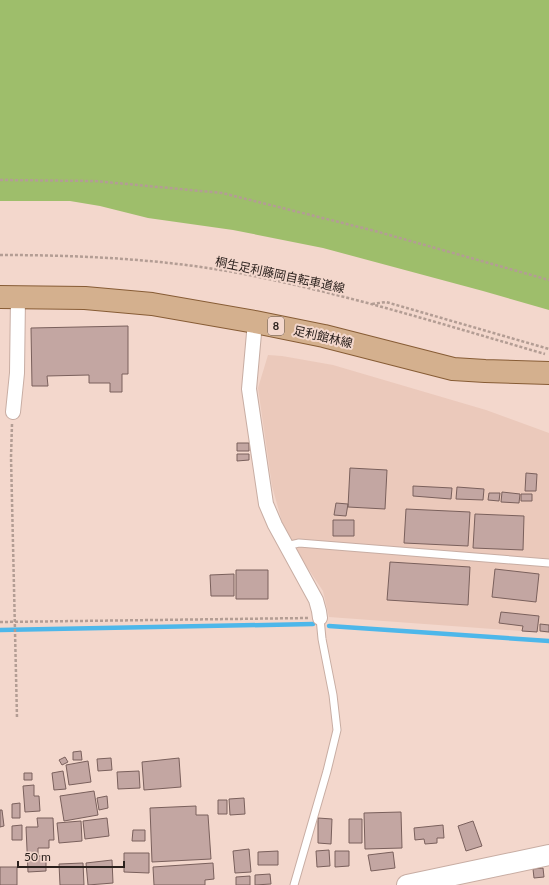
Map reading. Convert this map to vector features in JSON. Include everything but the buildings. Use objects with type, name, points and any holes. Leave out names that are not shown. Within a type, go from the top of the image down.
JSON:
[{"type":"main road","name":"足利館林線","points":[[9,297],[85,298],[152,304],[324,336],[453,368],[484,372],[549,373]]},
{"type":"street","points":[[9,297],[17,374],[13,412]]},
{"type":"street","points":[[255,322],[249,389],[266,504],[275,525],[316,600],[320,618]]},
{"type":"street","points":[[407,885],[549,855]]},
{"type":"lane","points":[[286,546],[299,543],[549,563]]},
{"type":"lane","points":[[294,885],[327,771],[337,730],[333,695],[322,640],[320,618]]},
{"type":"path","points":[[0,180],[94,181],[222,193],[375,231],[549,280]]},
{"type":"path","name":"桐生足利藤岡自転車道線","points":[[0,254],[76,256],[160,262],[242,274],[326,292],[549,355]]},
{"type":"path","points":[[371,304],[386,302],[549,349]]},
{"type":"path","points":[[13,412],[11,456],[17,718]]},
{"type":"path","points":[[0,622],[320,618]]},
{"type":"shaded area","points":[[268,355],[333,365],[486,410],[549,433],[549,633],[329,617],[323,591],[299,555],[282,522],[272,486],[258,388]]},
{"type":"green space","points":[[0,0],[549,0],[549,310],[323,248],[233,230],[148,218],[100,206],[70,201],[0,201]]},
{"type":"waterway","points":[[0,630],[313,624]]},
{"type":"waterway","points":[[329,626],[549,641]]}]
